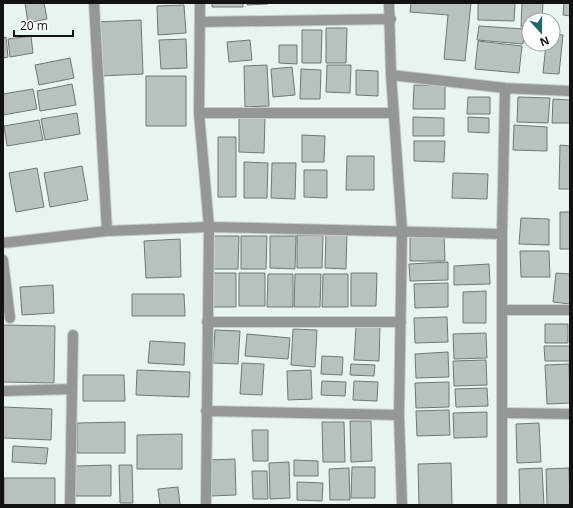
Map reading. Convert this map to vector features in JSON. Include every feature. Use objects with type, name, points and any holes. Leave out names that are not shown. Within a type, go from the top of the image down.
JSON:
[{"type":"street","points":[[94,3],[106,231]]},
{"type":"street","points":[[200,3],[199,113],[209,227],[206,505]]},
{"type":"street","points":[[390,3],[391,75],[402,230],[399,415],[402,505]]},
{"type":"street","points":[[200,22],[391,19]]},
{"type":"street","points":[[391,75],[505,88],[570,91]]},
{"type":"street","points":[[502,505],[502,234],[505,88]]},
{"type":"street","points":[[199,113],[394,113]]},
{"type":"street","points":[[3,244],[106,231],[209,227],[402,230],[502,234]]},
{"type":"street","points":[[3,260],[10,318]]},
{"type":"street","points":[[503,310],[570,310]]},
{"type":"street","points":[[208,322],[401,322]]},
{"type":"street","points":[[70,505],[72,335]]},
{"type":"street","points":[[3,392],[72,389]]},
{"type":"street","points":[[206,410],[399,415]]},
{"type":"street","points":[[502,413],[570,414]]},
{"type":"building","points":[[25,3],[44,3],[47,19],[28,23]]},
{"type":"building","points":[[212,3],[243,3],[243,7],[212,7]]},
{"type":"building","points":[[247,3],[268,3],[268,4],[247,5]]},
{"type":"building","points":[[411,3],[471,3],[465,61],[444,59],[448,15],[410,12]]},
{"type":"building","points":[[478,3],[515,3],[514,21],[478,20]]},
{"type":"building","points":[[522,3],[543,3],[542,12],[522,12]]},
{"type":"building","points":[[564,3],[570,3],[570,16],[563,15]]},
{"type":"building","points":[[184,5],[186,33],[158,35],[157,6]]},
{"type":"building","points":[[141,20],[143,74],[100,76],[97,22]]},
{"type":"building","points":[[479,26],[521,29],[521,44],[477,40]]},
{"type":"building","points":[[326,28],[347,28],[346,63],[326,63]]},
{"type":"building","points":[[302,30],[322,30],[321,63],[302,63]]},
{"type":"building","points":[[561,35],[563,35],[559,74],[543,73],[545,52],[561,52]]},
{"type":"building","points":[[31,36],[33,53],[10,57],[8,39]]},
{"type":"building","points":[[6,37],[8,57],[3,58],[3,38]]},
{"type":"building","points":[[186,39],[187,68],[161,69],[159,40]]},
{"type":"building","points":[[250,40],[252,60],[229,62],[227,42]]},
{"type":"building","points":[[478,41],[521,46],[519,73],[475,69]]},
{"type":"building","points":[[279,45],[297,45],[297,64],[279,63]]},
{"type":"building","points":[[70,58],[74,78],[39,85],[35,65]]},
{"type":"building","points":[[267,65],[269,106],[245,107],[244,66]]},
{"type":"building","points":[[327,65],[351,65],[350,93],[326,92]]},
{"type":"building","points":[[292,67],[295,95],[273,97],[271,69]]},
{"type":"building","points":[[301,69],[321,70],[320,99],[300,99]]},
{"type":"building","points":[[356,70],[378,71],[378,96],[356,95]]},
{"type":"building","points":[[146,76],[186,76],[186,126],[146,126]]},
{"type":"building","points":[[72,84],[76,105],[40,111],[37,91]]},
{"type":"building","points":[[414,85],[445,85],[445,109],[413,109]]},
{"type":"building","points":[[33,89],[37,109],[3,115],[3,94]]},
{"type":"building","points":[[468,97],[490,97],[490,114],[467,114]]},
{"type":"building","points":[[518,97],[550,98],[548,123],[517,122]]},
{"type":"building","points":[[553,99],[570,100],[570,123],[552,123]]},
{"type":"building","points":[[77,113],[80,134],[45,140],[41,119]]},
{"type":"building","points":[[413,117],[444,118],[444,136],[413,136]]},
{"type":"building","points":[[468,117],[489,118],[489,133],[468,132]]},
{"type":"building","points":[[239,118],[265,118],[264,153],[239,152]]},
{"type":"building","points":[[39,120],[43,140],[7,146],[4,126]]},
{"type":"building","points":[[514,125],[547,127],[547,151],[513,150]]},
{"type":"building","points":[[302,135],[325,136],[324,162],[302,162]]},
{"type":"building","points":[[218,137],[236,137],[236,197],[218,197]]},
{"type":"building","points":[[414,141],[445,141],[444,162],[414,161]]},
{"type":"building","points":[[560,145],[570,146],[570,189],[559,189]]},
{"type":"building","points":[[347,156],[374,156],[374,190],[346,190]]},
{"type":"building","points":[[244,162],[268,163],[267,198],[244,198]]},
{"type":"building","points":[[272,163],[296,163],[295,199],[271,198]]},
{"type":"building","points":[[82,166],[88,200],[50,207],[44,173]]},
{"type":"building","points":[[37,168],[44,207],[16,212],[9,173]]},
{"type":"building","points":[[304,170],[327,170],[327,198],[304,197]]},
{"type":"building","points":[[453,173],[488,174],[487,199],[452,198]]},
{"type":"building","points":[[560,212],[570,212],[570,249],[560,249]]},
{"type":"building","points":[[521,218],[549,219],[549,245],[519,244]]},
{"type":"building","points":[[326,231],[347,231],[346,269],[325,268]]},
{"type":"building","points":[[444,233],[445,261],[410,261],[410,234]]},
{"type":"building","points":[[297,235],[323,235],[322,268],[297,268]]},
{"type":"building","points":[[213,236],[239,236],[238,269],[212,269]]},
{"type":"building","points":[[241,236],[267,236],[266,269],[241,269]]},
{"type":"building","points":[[270,236],[296,236],[295,269],[270,268]]},
{"type":"building","points":[[180,239],[181,277],[146,278],[144,241]]},
{"type":"building","points":[[520,251],[549,251],[550,277],[521,277]]},
{"type":"building","points":[[448,262],[448,280],[410,281],[409,264]]},
{"type":"building","points":[[489,264],[490,284],[454,285],[454,266]]},
{"type":"building","points":[[210,273],[236,273],[236,307],[210,307]]},
{"type":"building","points":[[239,273],[265,273],[265,306],[239,306]]},
{"type":"building","points":[[351,273],[377,273],[376,306],[351,306]]},
{"type":"building","points":[[556,273],[570,274],[570,304],[553,302]]},
{"type":"building","points":[[268,274],[293,274],[293,307],[267,307]]},
{"type":"building","points":[[295,274],[321,274],[320,307],[294,307]]},
{"type":"building","points":[[323,274],[348,274],[348,307],[322,307]]},
{"type":"building","points":[[448,283],[448,307],[415,308],[414,284]]},
{"type":"building","points":[[53,285],[54,313],[22,315],[20,287]]},
{"type":"building","points":[[486,291],[486,323],[463,323],[463,292]]},
{"type":"building","points":[[132,294],[184,294],[185,316],[132,316]]},
{"type":"building","points":[[447,317],[448,342],[415,343],[414,318]]},
{"type":"building","points":[[545,324],[568,324],[568,343],[545,343]]},
{"type":"building","points":[[3,325],[55,326],[54,383],[3,382]]},
{"type":"building","points":[[356,326],[380,327],[379,361],[354,360]]},
{"type":"building","points":[[293,329],[317,330],[315,367],[291,365]]},
{"type":"building","points":[[215,330],[240,331],[238,364],[213,363]]},
{"type":"building","points":[[486,333],[487,358],[454,359],[453,334]]},
{"type":"building","points":[[247,334],[290,338],[288,359],[245,356]]},
{"type":"building","points":[[150,341],[185,343],[184,365],[148,363]]},
{"type":"building","points":[[544,346],[570,346],[570,361],[545,361]]},
{"type":"building","points":[[448,352],[449,377],[416,378],[415,354]]},
{"type":"building","points":[[322,356],[343,357],[342,375],[321,374]]},
{"type":"building","points":[[486,360],[487,385],[454,386],[453,361]]},
{"type":"building","points":[[242,363],[264,364],[262,395],[240,394]]},
{"type":"building","points":[[351,364],[375,365],[374,376],[350,375]]},
{"type":"building","points":[[569,364],[570,403],[547,404],[545,365]]},
{"type":"building","points":[[137,370],[190,372],[189,397],[136,395]]},
{"type":"building","points":[[311,370],[312,399],[288,400],[287,371]]},
{"type":"building","points":[[83,375],[124,375],[125,401],[83,401]]},
{"type":"building","points":[[322,381],[346,382],[345,396],[321,395]]},
{"type":"building","points":[[354,381],[378,382],[377,401],[353,400]]},
{"type":"building","points":[[449,382],[449,407],[416,408],[415,383]]},
{"type":"building","points":[[487,388],[488,406],[456,407],[455,389]]},
{"type":"building","points":[[3,407],[52,409],[51,440],[3,438]]},
{"type":"building","points":[[449,410],[450,435],[417,436],[416,411]]},
{"type":"building","points":[[487,412],[487,437],[454,438],[453,413]]},
{"type":"building","points":[[350,421],[371,421],[372,461],[351,462]]},
{"type":"building","points":[[125,422],[125,453],[77,453],[77,423]]},
{"type":"building","points":[[322,422],[344,422],[345,462],[323,462]]},
{"type":"building","points":[[539,423],[541,462],[517,463],[516,424]]},
{"type":"building","points":[[252,430],[268,430],[268,461],[253,461]]},
{"type":"building","points":[[182,434],[182,469],[137,469],[137,435]]},
{"type":"building","points":[[13,446],[48,448],[46,464],[12,462]]},
{"type":"building","points":[[235,459],[236,495],[209,496],[208,460]]},
{"type":"building","points":[[294,460],[318,461],[318,476],[294,476]]},
{"type":"building","points":[[289,462],[290,498],[270,499],[269,463]]},
{"type":"building","points":[[451,463],[452,505],[419,505],[418,464]]},
{"type":"building","points":[[111,465],[111,496],[75,496],[75,466]]},
{"type":"building","points":[[119,465],[132,465],[133,503],[120,503]]},
{"type":"building","points":[[352,467],[375,467],[375,498],[351,498]]},
{"type":"building","points":[[349,468],[350,500],[330,500],[329,469]]},
{"type":"building","points":[[542,468],[544,505],[520,505],[519,469]]},
{"type":"building","points":[[569,468],[570,505],[547,505],[546,469]]},
{"type":"building","points":[[252,471],[267,471],[268,499],[253,499]]},
{"type":"building","points":[[4,478],[55,478],[55,505],[4,505]]},
{"type":"building","points":[[297,482],[323,483],[322,501],[297,500]]},
{"type":"building","points":[[178,487],[180,505],[160,505],[158,489]]}]
